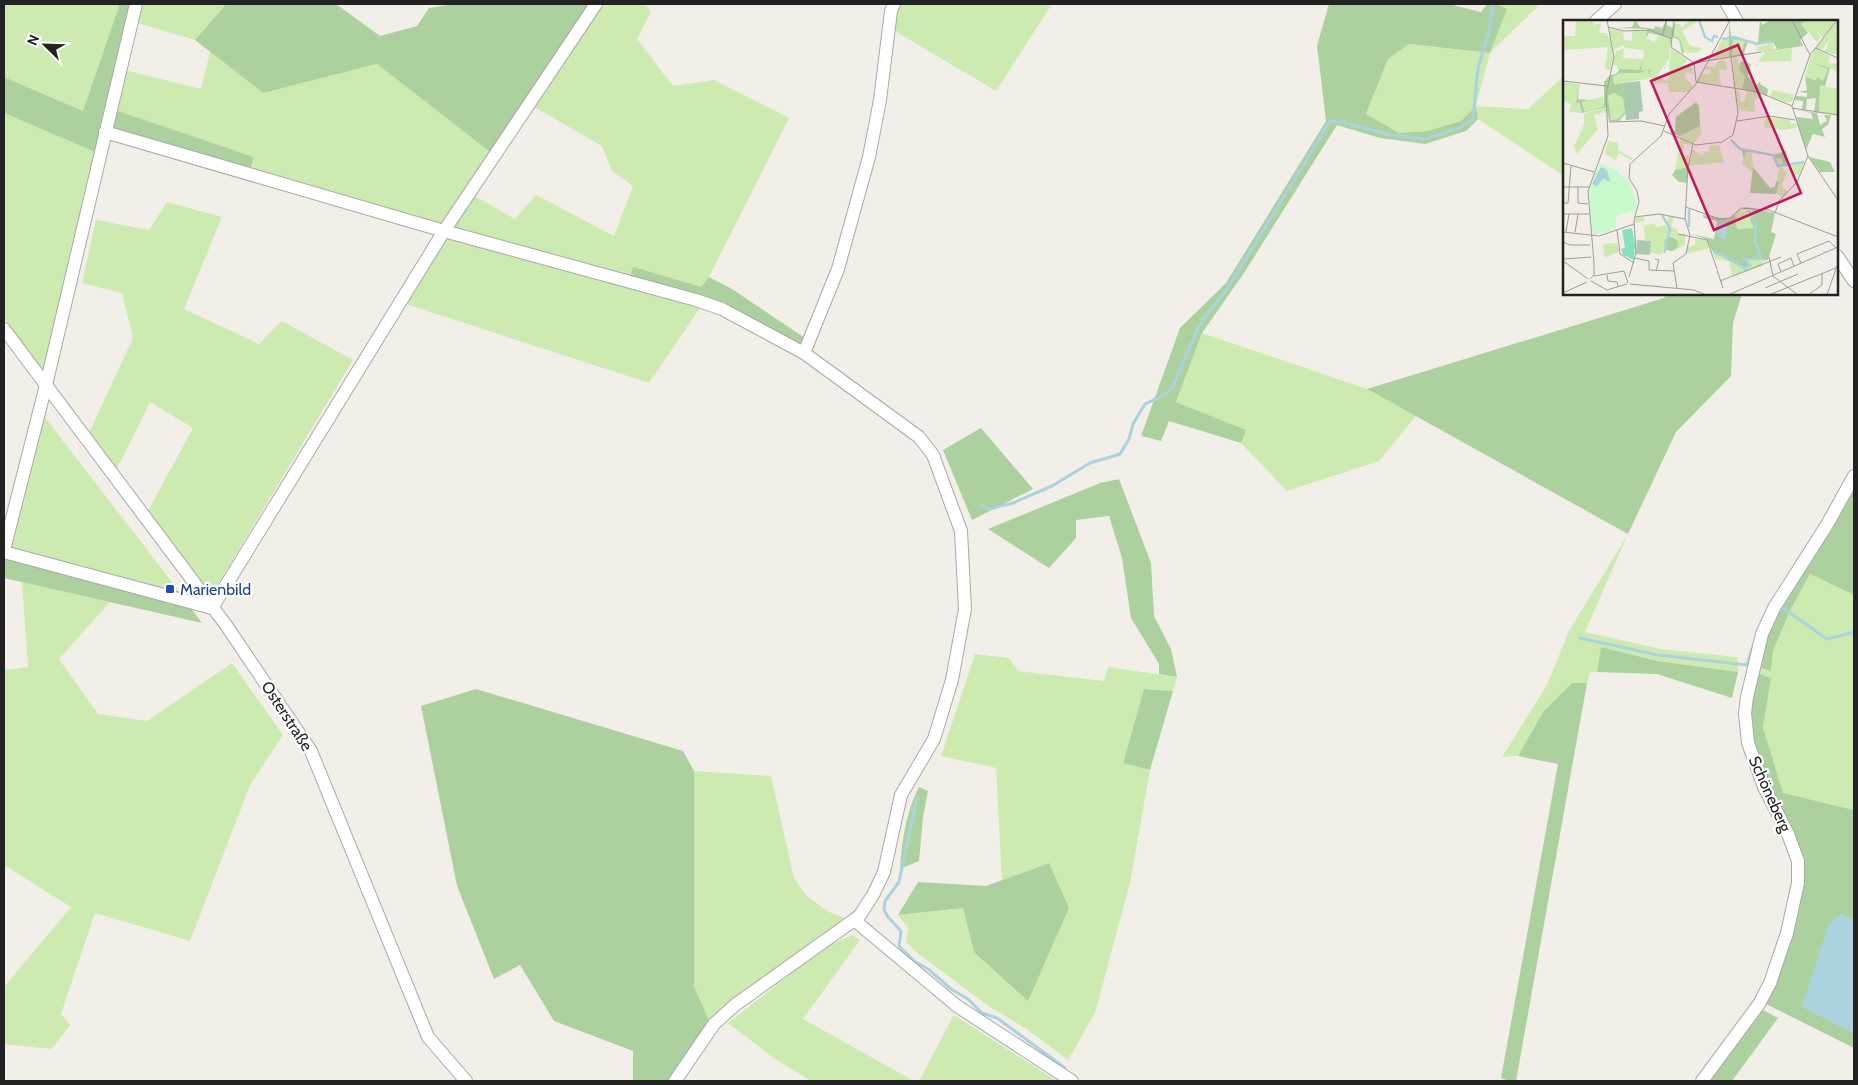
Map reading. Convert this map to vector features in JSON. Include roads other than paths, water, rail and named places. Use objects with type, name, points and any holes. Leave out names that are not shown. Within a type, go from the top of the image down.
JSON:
[{"type":"street","points":[[136,4],[46,385],[4,551],[212,608],[444,231],[596,4]]},
{"type":"street","points":[[804,353],[838,269],[869,157],[880,100],[891,11],[894,4]]},
{"type":"street","points":[[1597,20],[1615,4]]},
{"type":"street","points":[[1727,4],[1736,20]]},
{"type":"street","points":[[105,132],[444,231],[696,300],[722,309],[804,353],[920,437],[934,455],[961,531],[965,609],[952,680],[934,739],[901,795],[884,872],[873,896],[860,915],[735,1005],[714,1024],[675,1081]]},
{"type":"street","points":[[1838,257],[1854,281]]},
{"type":"street","name":"Osterstraße","points":[[4,329],[212,608],[226,624],[311,751],[428,1037],[466,1081]]},
{"type":"street","name":"Schöneberg","points":[[1702,1081],[1758,1004],[1770,983],[1788,933],[1798,883],[1798,861],[1788,834],[1764,787],[1748,743],[1745,713],[1747,697],[1762,634],[1774,608],[1828,523],[1854,476]]},
{"type":"street","points":[[854,920],[957,1006],[1072,1081]]},
{"type":"water","points":[[1840,914],[1854,920],[1854,1033],[1802,1007],[1829,923]]},
{"type":"waterway","points":[[982,505],[989,509],[1013,503],[1052,486],[1090,463],[1120,454],[1129,439],[1133,424],[1145,404],[1166,394],[1172,388],[1200,324],[1229,286],[1330,121],[1342,122],[1390,135],[1425,139],[1459,128],[1473,119],[1478,68],[1489,32],[1493,4]]},
{"type":"waterway","points":[[1780,606],[1827,639],[1854,632]]},
{"type":"waterway","points":[[1580,638],[1658,655],[1747,665],[1753,646]]},
{"type":"waterway","points":[[917,798],[899,882],[885,901],[884,910],[901,931],[899,946],[914,961],[928,969],[951,989],[968,999],[982,1013],[997,1018],[1065,1068]]},
{"type":"place","name":"Marienbild","points":[[170,589]]}]
